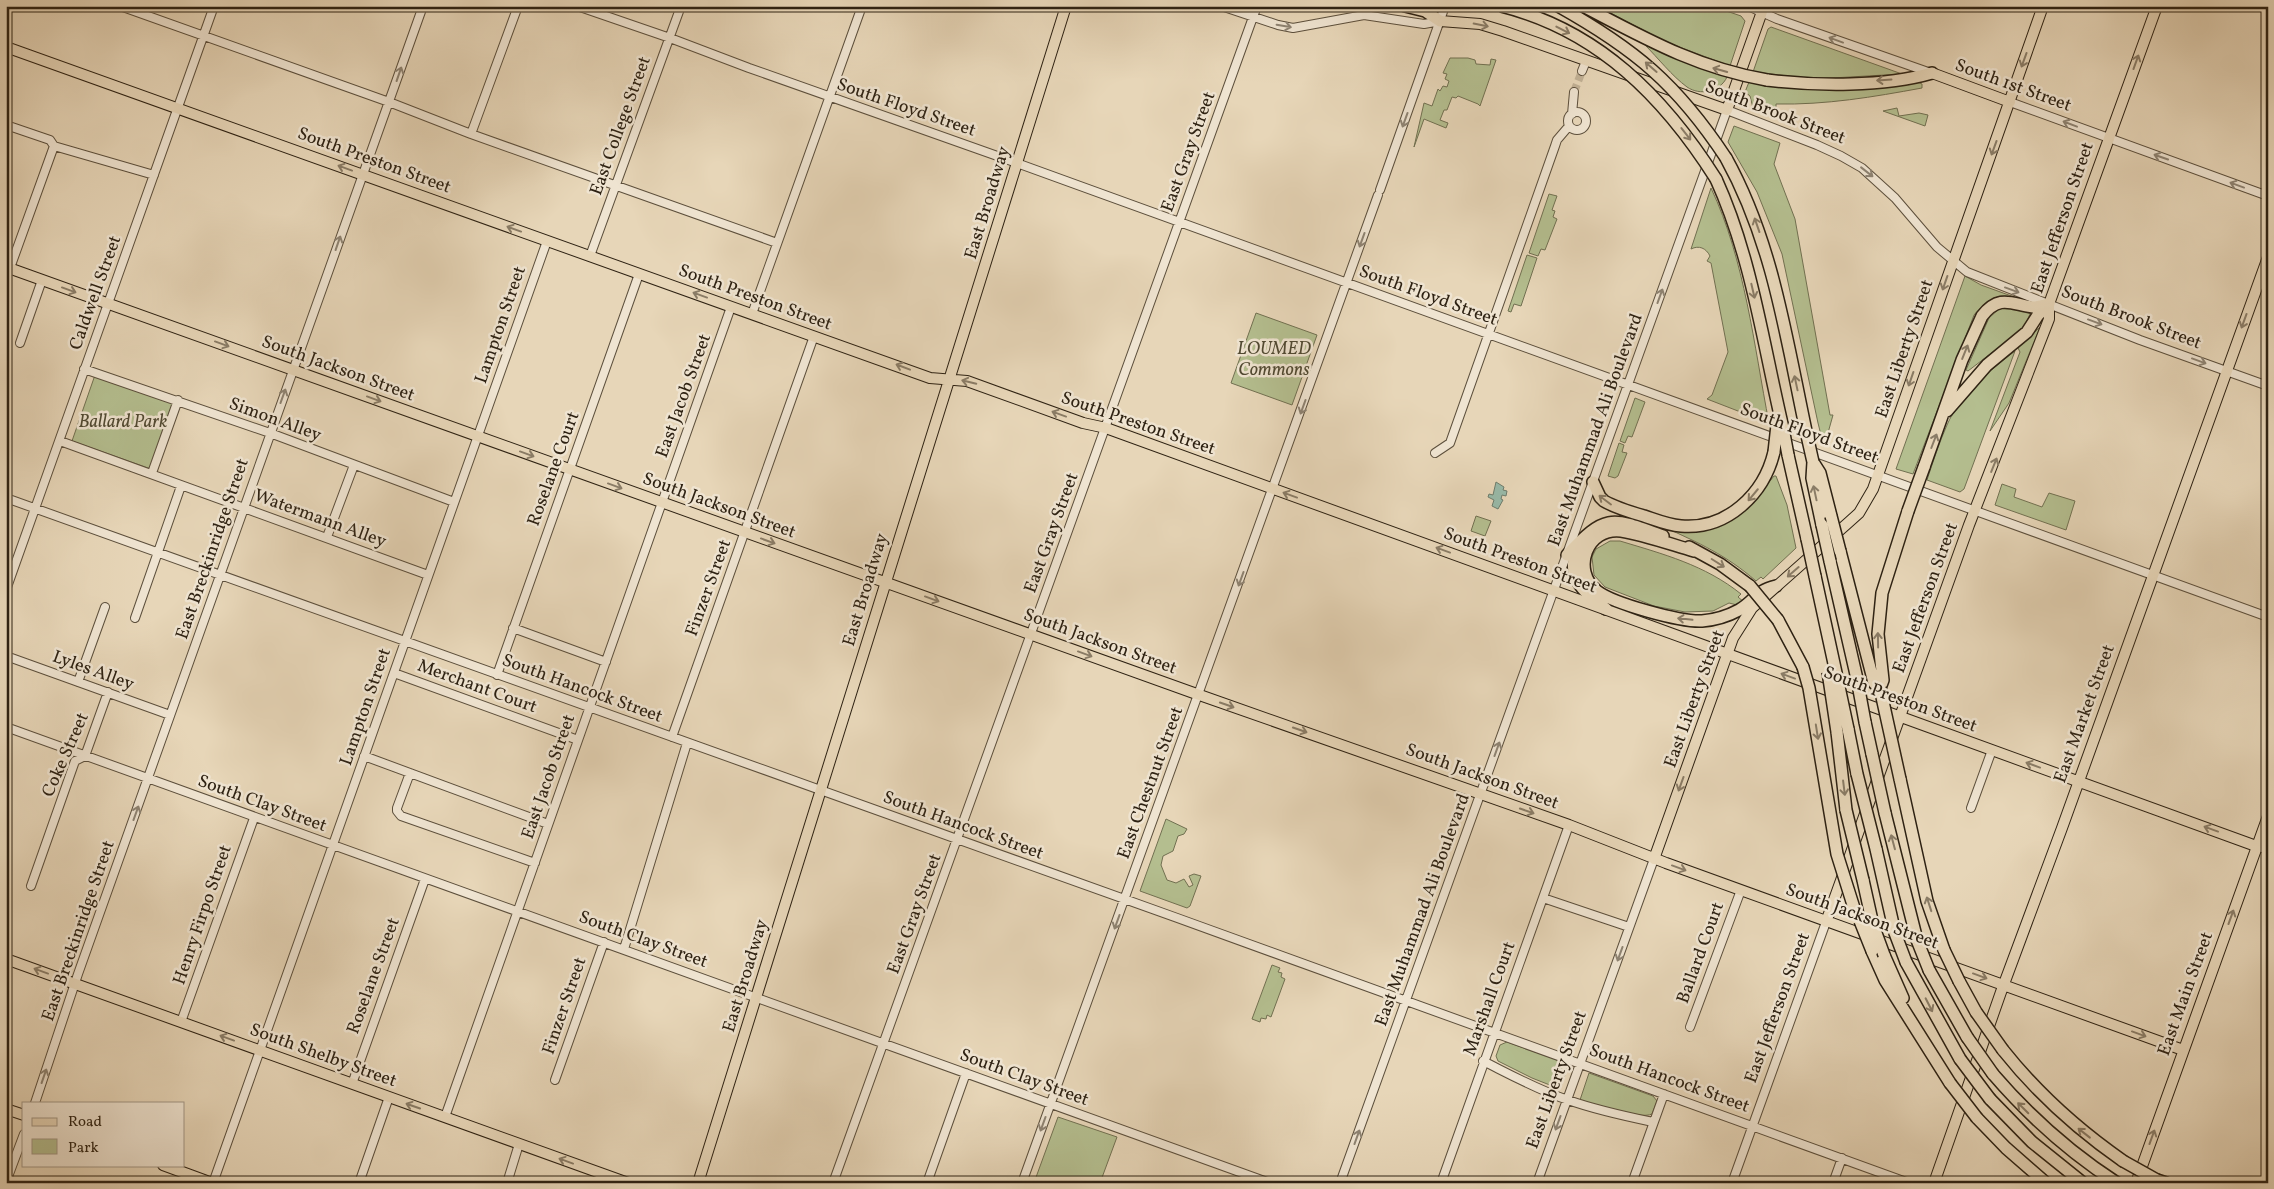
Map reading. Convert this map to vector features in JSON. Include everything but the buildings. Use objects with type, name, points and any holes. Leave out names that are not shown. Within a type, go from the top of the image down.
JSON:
[{"type":"highway","points":[[1405,6],[1425,11],[1440,21]]},
{"type":"highway","points":[[1501,6],[1536,18],[1565,31],[1599,51],[1628,73],[1673,117],[1693,143],[1716,179],[1737,230],[1746,261],[1778,409],[1780,427],[1788,455],[1838,682],[1846,810],[1873,925],[1884,955],[1918,1031]]},
{"type":"highway","points":[[1558,6],[1606,34],[1650,66],[1684,101],[1726,158],[1750,206],[1768,257],[1813,462],[1812,478],[1822,525],[1885,813],[1917,940],[1929,970],[1967,1037],[1993,1074],[2016,1101],[2052,1135],[2083,1160],[2116,1182]]},
{"type":"highway","points":[[1583,6],[1632,32],[1693,60],[1738,75],[1767,80],[1826,84],[1914,78],[1932,73]]},
{"type":"highway","points":[[2049,304],[2033,307],[2019,303],[2005,302],[1996,304],[1986,311],[1976,325],[1908,511],[1882,593],[1878,634],[1883,680],[1880,688],[1927,901],[1944,950],[1976,1012],[2026,1080],[2058,1111],[2123,1161],[2162,1182]]},
{"type":"highway","points":[[1944,414],[1987,365],[2027,332],[2038,315],[2049,304]]},
{"type":"highway","points":[[1593,482],[1600,497],[1609,504],[1627,511],[1664,523],[1681,526],[1706,524],[1726,517],[1747,502],[1767,474],[1780,427]]},
{"type":"highway","points":[[1813,462],[1820,473],[1874,683],[1880,688]]},
{"type":"highway","points":[[1567,555],[1584,537],[1600,525],[1624,523],[1684,544],[1720,564],[1750,586],[1778,620],[1803,667],[1809,688],[1837,854],[1854,908],[1885,980],[1950,1083],[1977,1118],[2006,1148],[2046,1183]]},
{"type":"highway","points":[[1694,550],[1620,531],[1605,532],[1593,540],[1584,553],[1583,568],[1587,580],[1597,591],[1664,616],[1684,620],[1703,621],[1726,615],[1740,609],[1763,589],[1776,586]]},
{"type":"highway","points":[[1584,537],[1575,552],[1573,564],[1578,584],[1587,596],[1606,610]]},
{"type":"highway","points":[[1826,633],[1828,672],[1842,730],[1857,774],[1895,933],[1906,962],[1960,1059],[1990,1099],[2032,1142],[2083,1183]]},
{"type":"main road","name":"East Broadway","points":[[698,1183],[1066,6]]},
{"type":"main road","name":"East Liberty Street","points":[[1654,858],[1733,638],[1752,608],[1859,513],[1868,499],[2043,6]]},
{"type":"main road","name":"East Jefferson Street","points":[[1826,922],[1975,510],[2049,319],[2049,304],[2157,6]]},
{"type":"main road","points":[[1727,110],[1763,9]]},
{"type":"main road","name":"South Brook Street","points":[[1440,21],[1480,24],[1584,66],[1727,110]]},
{"type":"main road","name":"South Preston Street","points":[[6,46],[930,378],[967,381],[1083,422],[1106,428],[2256,846]]},
{"type":"main road","name":"South 1st Street","points":[[1932,73],[2010,102]]},
{"type":"main road","name":"East Market Street","points":[[1934,1183],[2003,985],[2079,782],[2268,256]]},
{"type":"main road","name":"South Jackson Street","points":[[8,268],[1199,695],[1569,825],[1826,922],[2183,1050]]},
{"type":"main road","name":"East Main Street","points":[[2136,1183],[2268,816]]},
{"type":"main road","name":"South Shelby Street","points":[[6,958],[628,1183]]},
{"type":"main road","points":[[6,1109],[22,1114]]},
{"type":"main road","points":[[166,1166],[212,1183]]},
{"type":"street","points":[[120,6],[135,9],[203,37],[778,243]]},
{"type":"street","name":"Caldwell Street","points":[[6,590],[214,6]]},
{"type":"street","name":"East Breckinridge Street","points":[[35,1102],[75,983],[423,6]]},
{"type":"street","points":[[472,134],[518,6]]},
{"type":"street","name":"East College Street","points":[[590,256],[681,6]]},
{"type":"street","points":[[752,314],[862,6]]},
{"type":"street","name":"South Brook Street","points":[[1221,6],[1293,28],[1364,15],[1424,24],[1440,21]]},
{"type":"street","name":"East Gray Street","points":[[833,1183],[1257,6]]},
{"type":"street","name":"East Chestnut Street","points":[[1022,1183],[1199,695],[1445,6]]},
{"type":"street","name":"South 1st Street","points":[[1748,6],[1763,9],[1932,73]]},
{"type":"street","name":"South Floyd Street","points":[[582,7],[830,98],[1347,282],[2268,617]]},
{"type":"street","points":[[1435,453],[1450,443],[1557,140],[1569,126],[1568,118],[1572,114],[1573,95]]},
{"type":"street","name":"South 1st Street","points":[[2010,102],[2268,196]]},
{"type":"street","name":"South Brook Street","points":[[1727,110],[1818,145],[1862,168],[1886,188],[1937,247],[1967,272],[2268,386]]},
{"type":"street","name":"East Muhammad Ali Boulevard","points":[[1340,1183],[1727,110]]},
{"type":"street","points":[[1569,126],[1576,130],[1581,129],[1585,124],[1585,118],[1581,114],[1572,114]]},
{"type":"street","points":[[6,125],[50,140],[54,146],[154,175]]},
{"type":"street","points":[[8,268],[54,146]]},
{"type":"street","name":"Lampton Street","points":[[212,1183],[547,241]]},
{"type":"street","name":"Roselane Court","points":[[497,675],[639,274]]},
{"type":"street","points":[[20,343],[42,280]]},
{"type":"street","name":"East Jacob Street","points":[[445,1117],[732,307]]},
{"type":"street","name":"Finzer Street","points":[[672,737],[814,336]]},
{"type":"street","name":"Simon Alley","points":[[84,369],[270,433],[454,502]]},
{"type":"street","points":[[152,473],[178,400]]},
{"type":"street","name":"Watermann Alley","points":[[60,440],[152,473],[181,486],[428,575]]},
{"type":"street","points":[[327,538],[354,465]]},
{"type":"street","points":[[135,618],[181,486]]},
{"type":"street","name":"South Hancock Street","points":[[6,498],[1125,900],[1276,952],[1909,1183]]},
{"type":"street","points":[[78,682],[105,608]]},
{"type":"street","points":[[513,628],[606,662]]},
{"type":"street","name":"Lyles Alley","points":[[6,656],[170,715]]},
{"type":"street","name":"Merchant Court","points":[[394,673],[578,740]]},
{"type":"street","name":"Coke Street","points":[[31,886],[75,762],[85,756],[108,692]]},
{"type":"street","name":"South Clay Street","points":[[6,727],[966,1074],[1051,1102],[1270,1183]]},
{"type":"street","points":[[624,949],[687,742]]},
{"type":"street","points":[[1971,808],[1992,750]]},
{"type":"street","points":[[364,756],[548,824]]},
{"type":"street","points":[[410,773],[397,808],[401,816],[534,863]]},
{"type":"street","name":"Henry Firpo Street","points":[[182,1022],[254,818]]},
{"type":"street","name":"Marshall Court","points":[[1441,1183],[1483,1061],[1569,825]]},
{"type":"street","points":[[2256,846],[2268,850]]},
{"type":"street","name":"East Liberty Street","points":[[1537,1183],[1654,858]]},
{"type":"street","name":"Roselane Street","points":[[352,1084],[425,879]]},
{"type":"street","name":"Ballard Court","points":[[1690,1027],[1741,890]]},
{"type":"street","points":[[1543,898],[1629,927]]},
{"type":"street","name":"East Jefferson Street","points":[[1732,1183],[1826,922]]},
{"type":"street","name":"Finzer Street","points":[[555,1080],[604,942]]},
{"type":"street","points":[[1483,1061],[1567,1100],[1606,1112],[1654,1122]]},
{"type":"street","points":[[927,1183],[966,1074]]},
{"type":"street","points":[[1632,1183],[1664,1094]]},
{"type":"street","points":[[359,1183],[389,1097]]},
{"type":"street","points":[[6,1182],[22,1139]]},
{"type":"street","points":[[507,1183],[519,1144]]},
{"type":"street","points":[[1833,1183],[1842,1158]]},
{"type":"green space","points":[[1597,6],[1712,6],[1741,16],[1745,21],[1730,66],[1666,42]]},
{"type":"green space","points":[[1771,27],[1902,74],[1814,79],[1753,72],[1768,29]]},
{"type":"green space","points":[[1645,45],[1727,77],[1715,89],[1704,92],[1692,90],[1676,78]]},
{"type":"green space","points":[[1450,58],[1468,58],[1475,60],[1476,64],[1490,65],[1491,59],[1496,60],[1480,106],[1458,96],[1456,98],[1452,97],[1447,110],[1444,110],[1440,120],[1448,123],[1446,128],[1424,119],[1414,147],[1424,103],[1432,106],[1438,89],[1440,91],[1443,86],[1447,87],[1449,81],[1445,79],[1447,74],[1443,73]]},
{"type":"green space","points":[[1749,82],[1918,82],[1922,84],[1922,88],[1831,102],[1776,104],[1776,116],[1753,108],[1750,96],[1745,92]]},
{"type":"green space","points":[[1897,108],[1899,116],[1919,113],[1928,115],[1925,126],[1883,111]]},
{"type":"green space","points":[[1734,126],[1780,143],[1774,164],[1795,219],[1830,415],[1833,415],[1826,440],[1822,439],[1818,423],[1782,254],[1757,192],[1728,142]]},
{"type":"green space","points":[[1711,188],[1723,216],[1740,274],[1769,423],[1707,399],[1712,395],[1728,352],[1711,263],[1707,261],[1710,256],[1702,248],[1691,249]]},
{"type":"green space","points":[[1549,194],[1557,196],[1552,210],[1555,211],[1553,217],[1557,219],[1545,250],[1541,249],[1538,256],[1529,253]]},
{"type":"green space","points":[[1527,255],[1537,258],[1521,306],[1514,304],[1511,312],[1508,311]]},
{"type":"green space","points":[[1965,276],[1981,285],[2017,298],[1996,297],[1974,315],[1913,474],[1896,469]]},
{"type":"green space","points":[[2012,307],[2031,312],[2023,329],[1968,371],[1966,370],[1989,318],[1999,309]]},
{"type":"green space","name":"LOUMED Commons","points":[[1256,313],[1317,335],[1292,405],[1231,383]]},
{"type":"green space","points":[[2040,327],[2009,403],[1990,431],[2020,352],[2018,348]]},
{"type":"green space","points":[[2015,351],[1964,489],[1960,492],[1927,480],[1944,432],[1959,404],[1985,375]]},
{"type":"green space","name":"Ballard Park","points":[[95,375],[174,402],[151,469],[72,441]]},
{"type":"green space","points":[[1635,398],[1645,402],[1632,437],[1628,436],[1625,443],[1620,441]]},
{"type":"green space","points":[[1619,443],[1624,445],[1622,452],[1627,453],[1618,476],[1615,478],[1608,476]]},
{"type":"green space","points":[[1776,476],[1787,505],[1796,548],[1763,579],[1761,577],[1756,581],[1701,544],[1664,527],[1699,529],[1721,525],[1739,515],[1761,493]]},
{"type":"green space","points":[[2002,484],[2016,489],[2014,497],[2042,507],[2049,493],[2075,501],[2066,530],[1995,505]]},
{"type":"green space","points":[[1476,516],[1491,521],[1485,536],[1471,531]]},
{"type":"green space","points":[[1610,541],[1620,541],[1683,561],[1727,584],[1741,594],[1738,597],[1744,602],[1737,605],[1729,603],[1713,611],[1685,612],[1654,606],[1605,587],[1594,575],[1592,557],[1596,549]]},
{"type":"green space","points":[[1166,819],[1187,829],[1184,834],[1178,836],[1173,851],[1163,856],[1161,865],[1167,880],[1176,883],[1184,879],[1189,887],[1193,885],[1189,876],[1194,874],[1201,876],[1190,906],[1187,908],[1140,891]]},
{"type":"green space","points":[[1272,965],[1280,968],[1278,972],[1282,973],[1281,977],[1285,979],[1271,1017],[1267,1015],[1266,1019],[1261,1018],[1260,1022],[1252,1019]]},
{"type":"green space","points":[[1507,1042],[1566,1063],[1567,1069],[1560,1089],[1498,1061],[1496,1056],[1500,1045]]},
{"type":"green space","points":[[1589,1073],[1653,1096],[1657,1101],[1652,1114],[1638,1115],[1580,1100]]},
{"type":"green space","points":[[1058,1117],[1117,1137],[1100,1183],[1042,1183],[1035,1180]]},
{"type":"shaded area","points":[[1496,482],[1504,487],[1503,490],[1507,491],[1506,496],[1502,495],[1501,499],[1503,500],[1498,509],[1492,506],[1494,500],[1488,497],[1489,494],[1493,495]]},
{"type":"tunnel","points":[[1574,92],[1582,71]]}]
